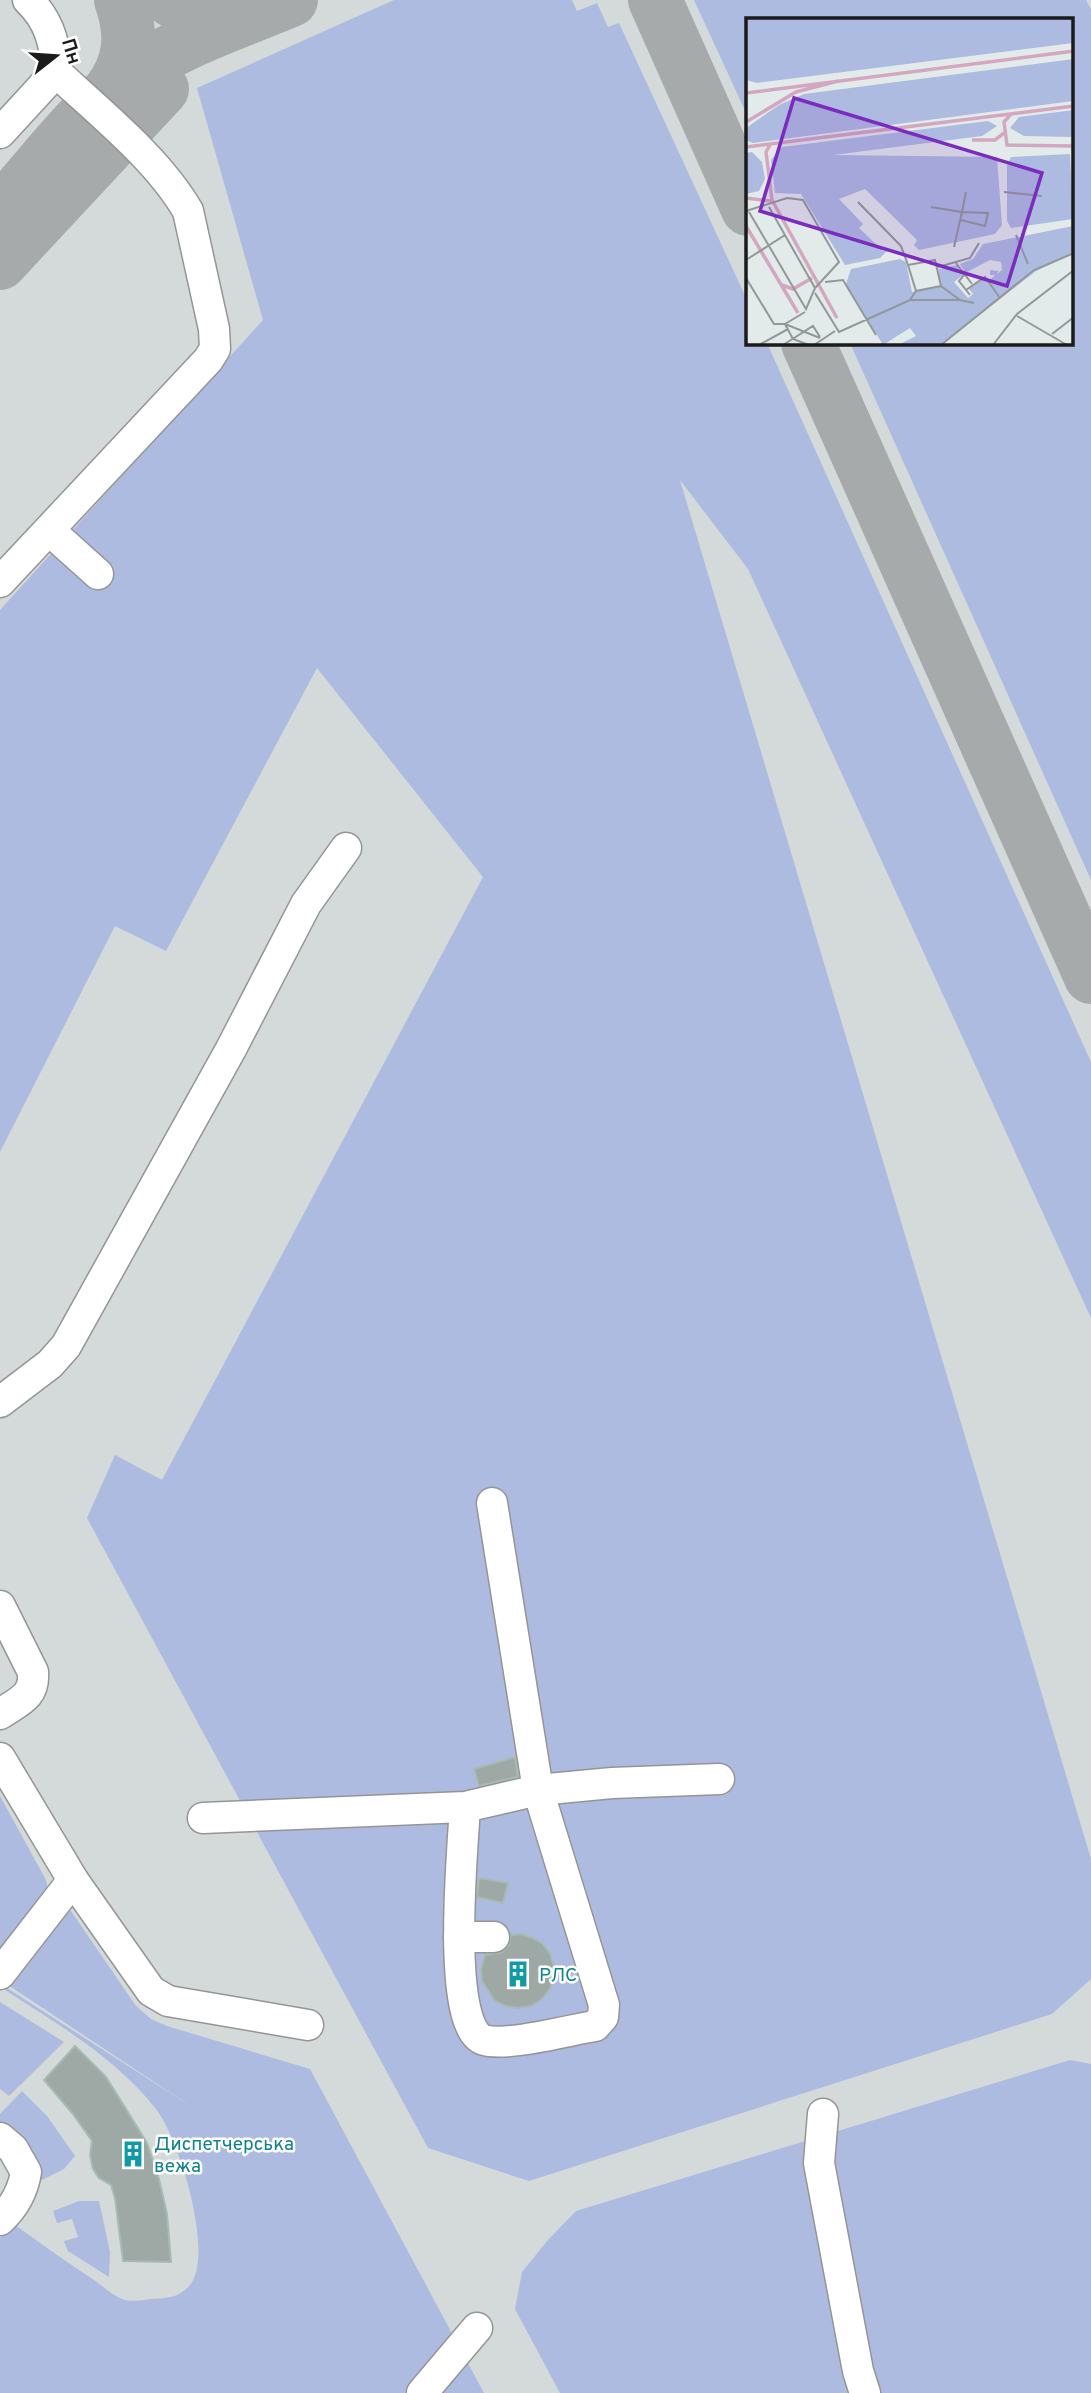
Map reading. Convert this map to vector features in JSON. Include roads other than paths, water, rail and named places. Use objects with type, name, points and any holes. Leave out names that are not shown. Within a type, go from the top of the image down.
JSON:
[{"type":"lane","points":[[0,133],[55,72],[56,53],[52,36],[37,9],[28,0]]},
{"type":"lane","points":[[0,582],[208,360],[215,349],[214,329],[188,211],[183,202],[122,133],[55,72]]},
{"type":"lane","points":[[49,530],[98,574]]},
{"type":"lane","points":[[0,1402],[50,1364],[66,1346],[231,1049],[306,904],[346,848]]},
{"type":"lane","points":[[465,1807],[459,1937],[461,1994],[465,2015],[472,2031],[481,2040],[500,2043],[595,2026],[603,2017],[604,2006],[538,1790],[492,1503]]},
{"type":"lane","points":[[0,1606],[33,1672],[34,1684],[28,1695],[0,1714]]},
{"type":"lane","points":[[0,1758],[73,1880],[151,1991],[168,2001],[308,2025]]},
{"type":"lane","points":[[203,1818],[465,1807],[538,1790],[612,1783],[719,1779]]},
{"type":"lane","points":[[0,1974],[73,1880]]},
{"type":"lane","points":[[459,1937],[494,1937]]},
{"type":"lane","points":[[822,2114],[819,2163],[858,2371],[865,2393]]},
{"type":"lane","points":[[0,2138],[13,2149],[26,2172],[24,2186],[10,2210],[0,2220]]},
{"type":"lane","points":[[422,2393],[477,2328]]},
{"type":"place","name":"РЛС","points":[[518,1974]]},
{"type":"place","name":"Диспетчерська вежа","points":[[133,2154]]}]
